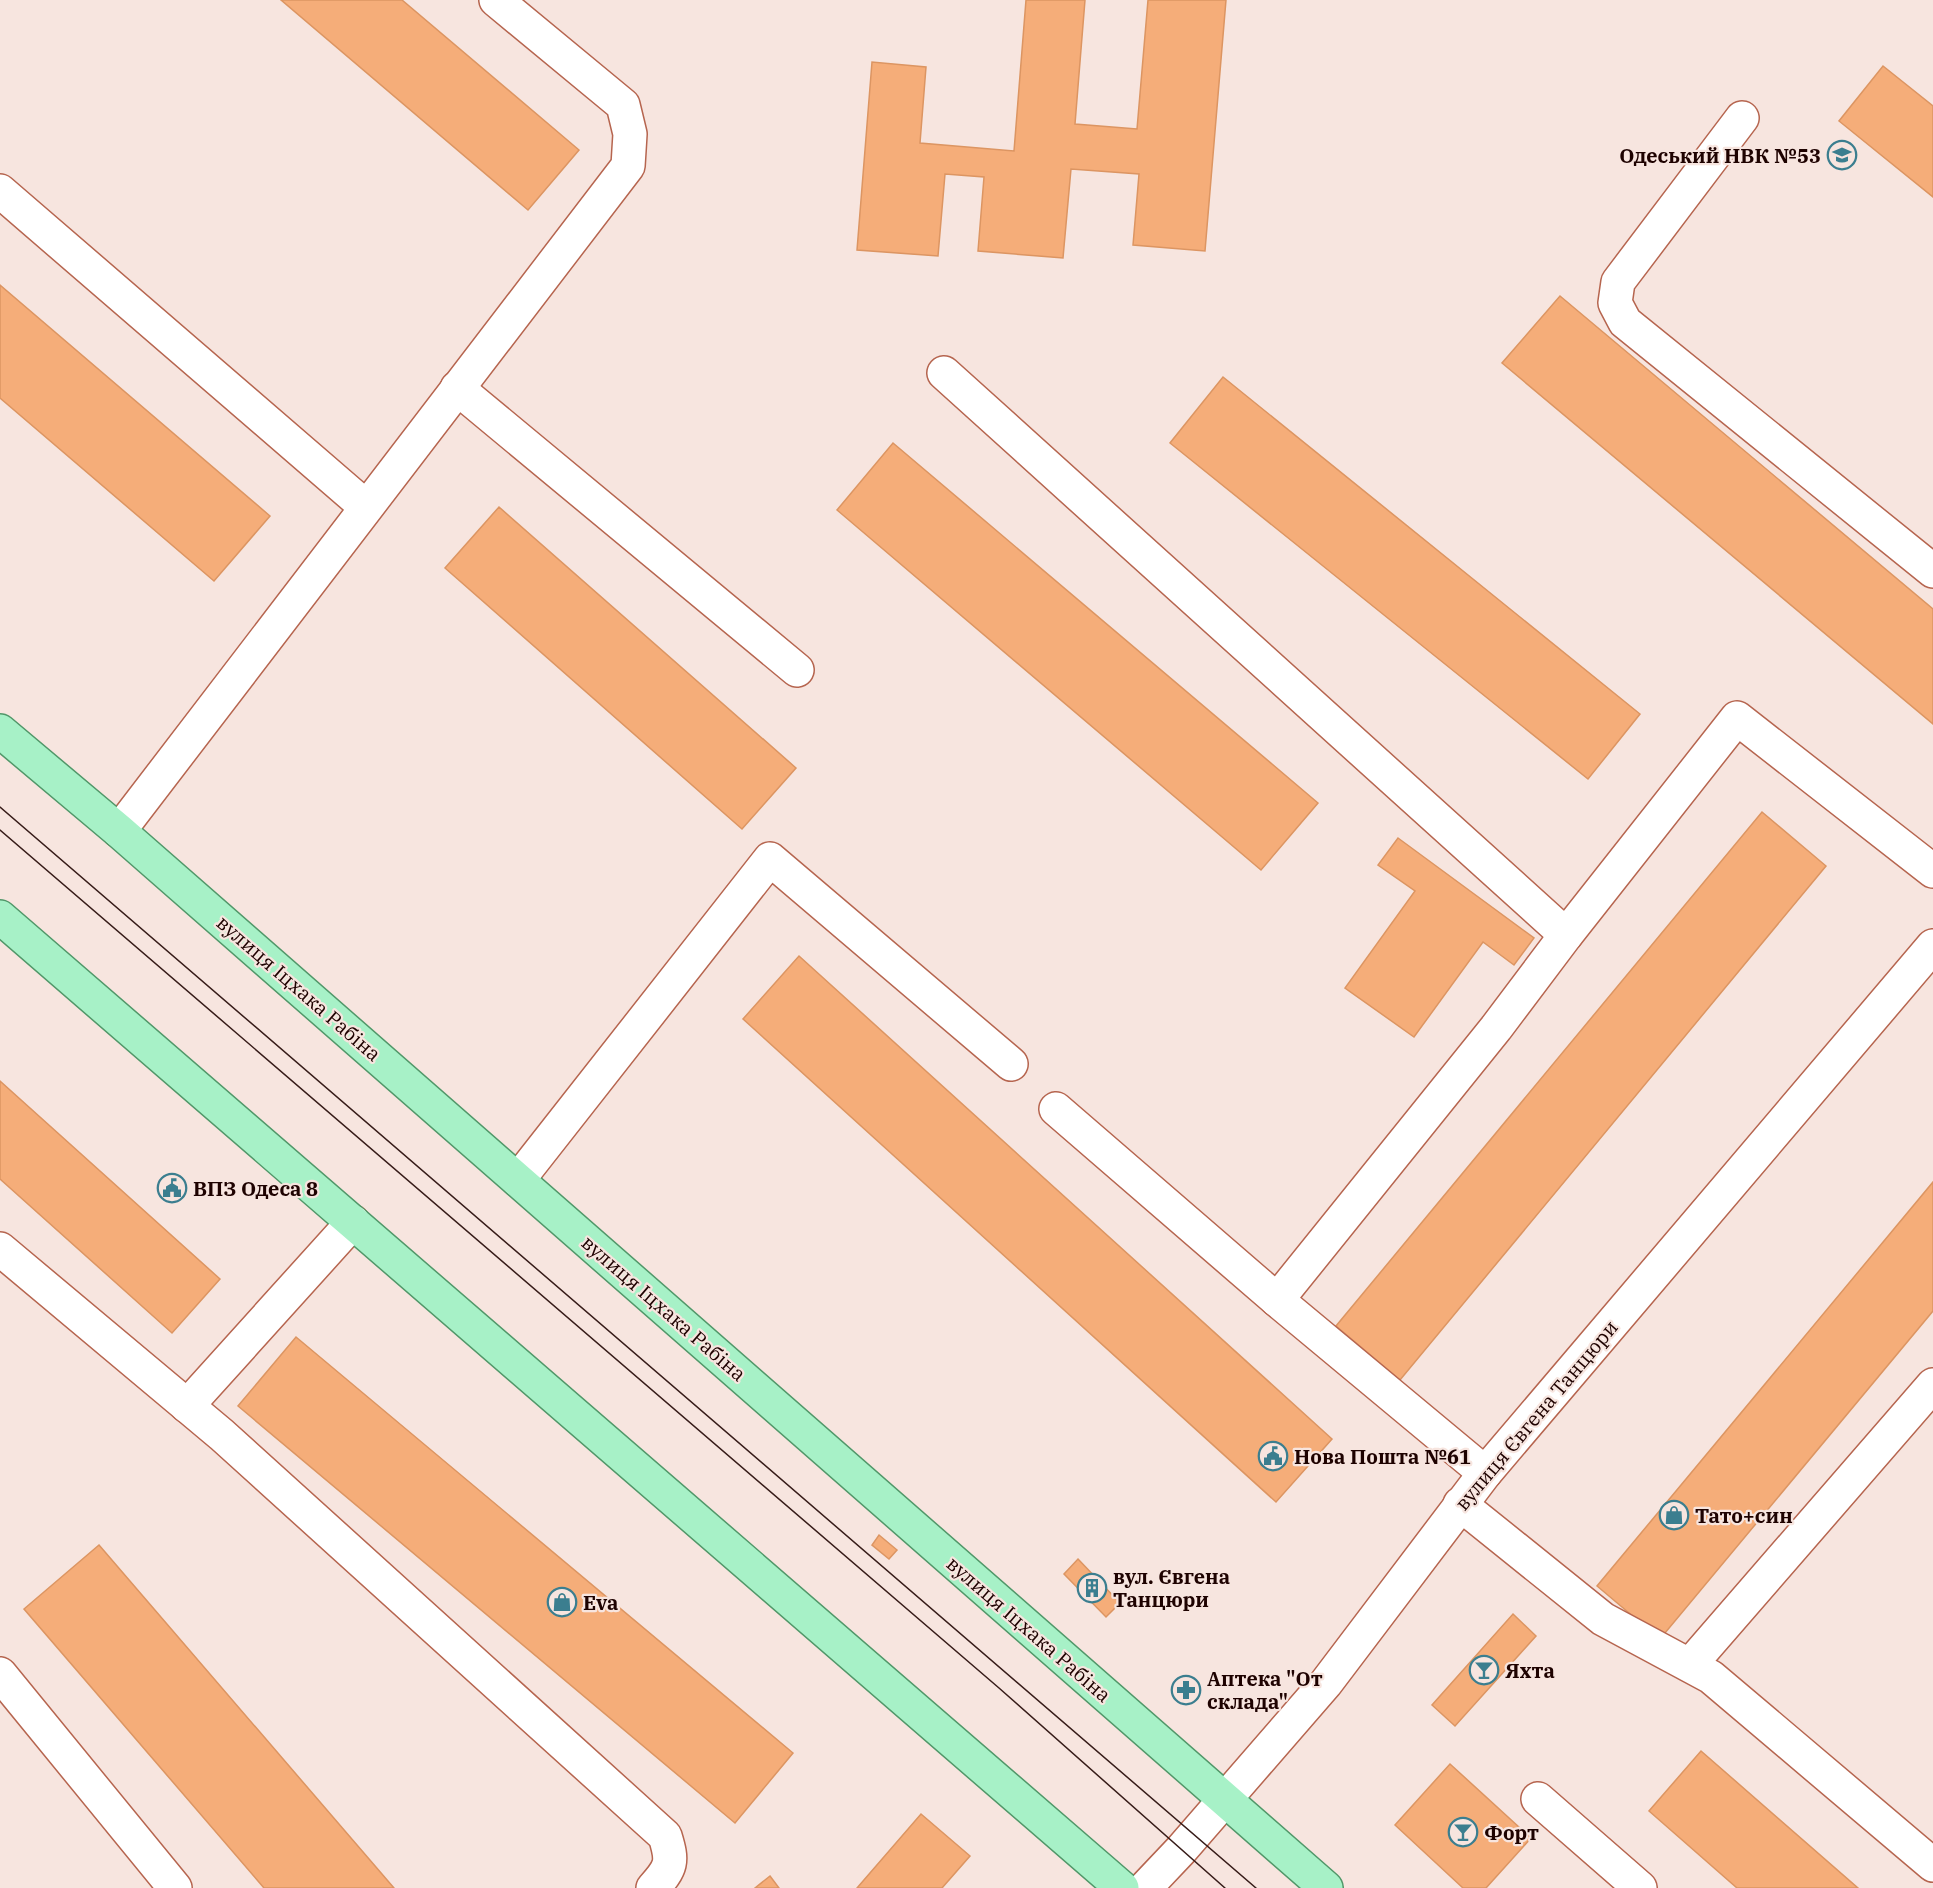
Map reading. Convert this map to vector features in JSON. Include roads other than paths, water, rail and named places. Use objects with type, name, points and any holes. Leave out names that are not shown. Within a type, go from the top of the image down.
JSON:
[{"type":"main road","name":"вулиця Іцхака Рабіна","points":[[0,730],[119,831],[1326,1888]]},
{"type":"main road","points":[[0,917],[1122,1888]]},
{"type":"street","points":[[119,831],[627,166],[630,134],[623,105],[496,0]]},
{"type":"street","points":[[1742,118],[1618,282],[1616,303],[1625,322],[1933,571]]},
{"type":"street","points":[[0,191],[366,507]]},
{"type":"street","points":[[944,373],[1566,935]]},
{"type":"street","points":[[457,388],[797,670]]},
{"type":"street","points":[[1277,1300],[1496,1028],[1566,935],[1737,718],[1933,871]]},
{"type":"street","points":[[518,1180],[770,859],[1011,1064]]},
{"type":"street","name":"вулиця Євгена Танцюри","points":[[1145,1888],[1181,1850],[1326,1683],[1485,1473],[1933,946]]},
{"type":"street","points":[[1056,1109],[1277,1300],[1485,1473]]},
{"type":"street","points":[[187,1406],[353,1222]]},
{"type":"street","points":[[0,1249],[240,1451],[665,1836],[671,1857],[667,1873],[653,1888]]},
{"type":"street","points":[[1690,1665],[1933,1385]]},
{"type":"street","points":[[1460,1504],[1603,1619],[1711,1677],[1933,1865]]},
{"type":"street","points":[[0,1674],[175,1888]]},
{"type":"street","points":[[1538,1799],[1640,1888]]},
{"type":"tram line","points":[[0,807],[1256,1888]]},
{"type":"tram line","points":[[0,830],[999,1688],[1225,1888]]},
{"type":"place","name":"Одеський НВК №53","points":[[1842,155]]},
{"type":"place","name":"ВПЗ Одеса 8","points":[[172,1188]]},
{"type":"place","name":"Нова Пошта №61","points":[[1273,1456]]},
{"type":"place","name":"Тато+син","points":[[1674,1515]]},
{"type":"place","name":"вул. Євгена Танцюри","points":[[1092,1588]]},
{"type":"place","name":"Eva","points":[[562,1602]]},
{"type":"place","name":"Яхта","points":[[1484,1670]]},
{"type":"place","name":"Аптека \"От склада\"","points":[[1186,1690]]},
{"type":"place","name":"Форт","points":[[1463,1832]]}]
